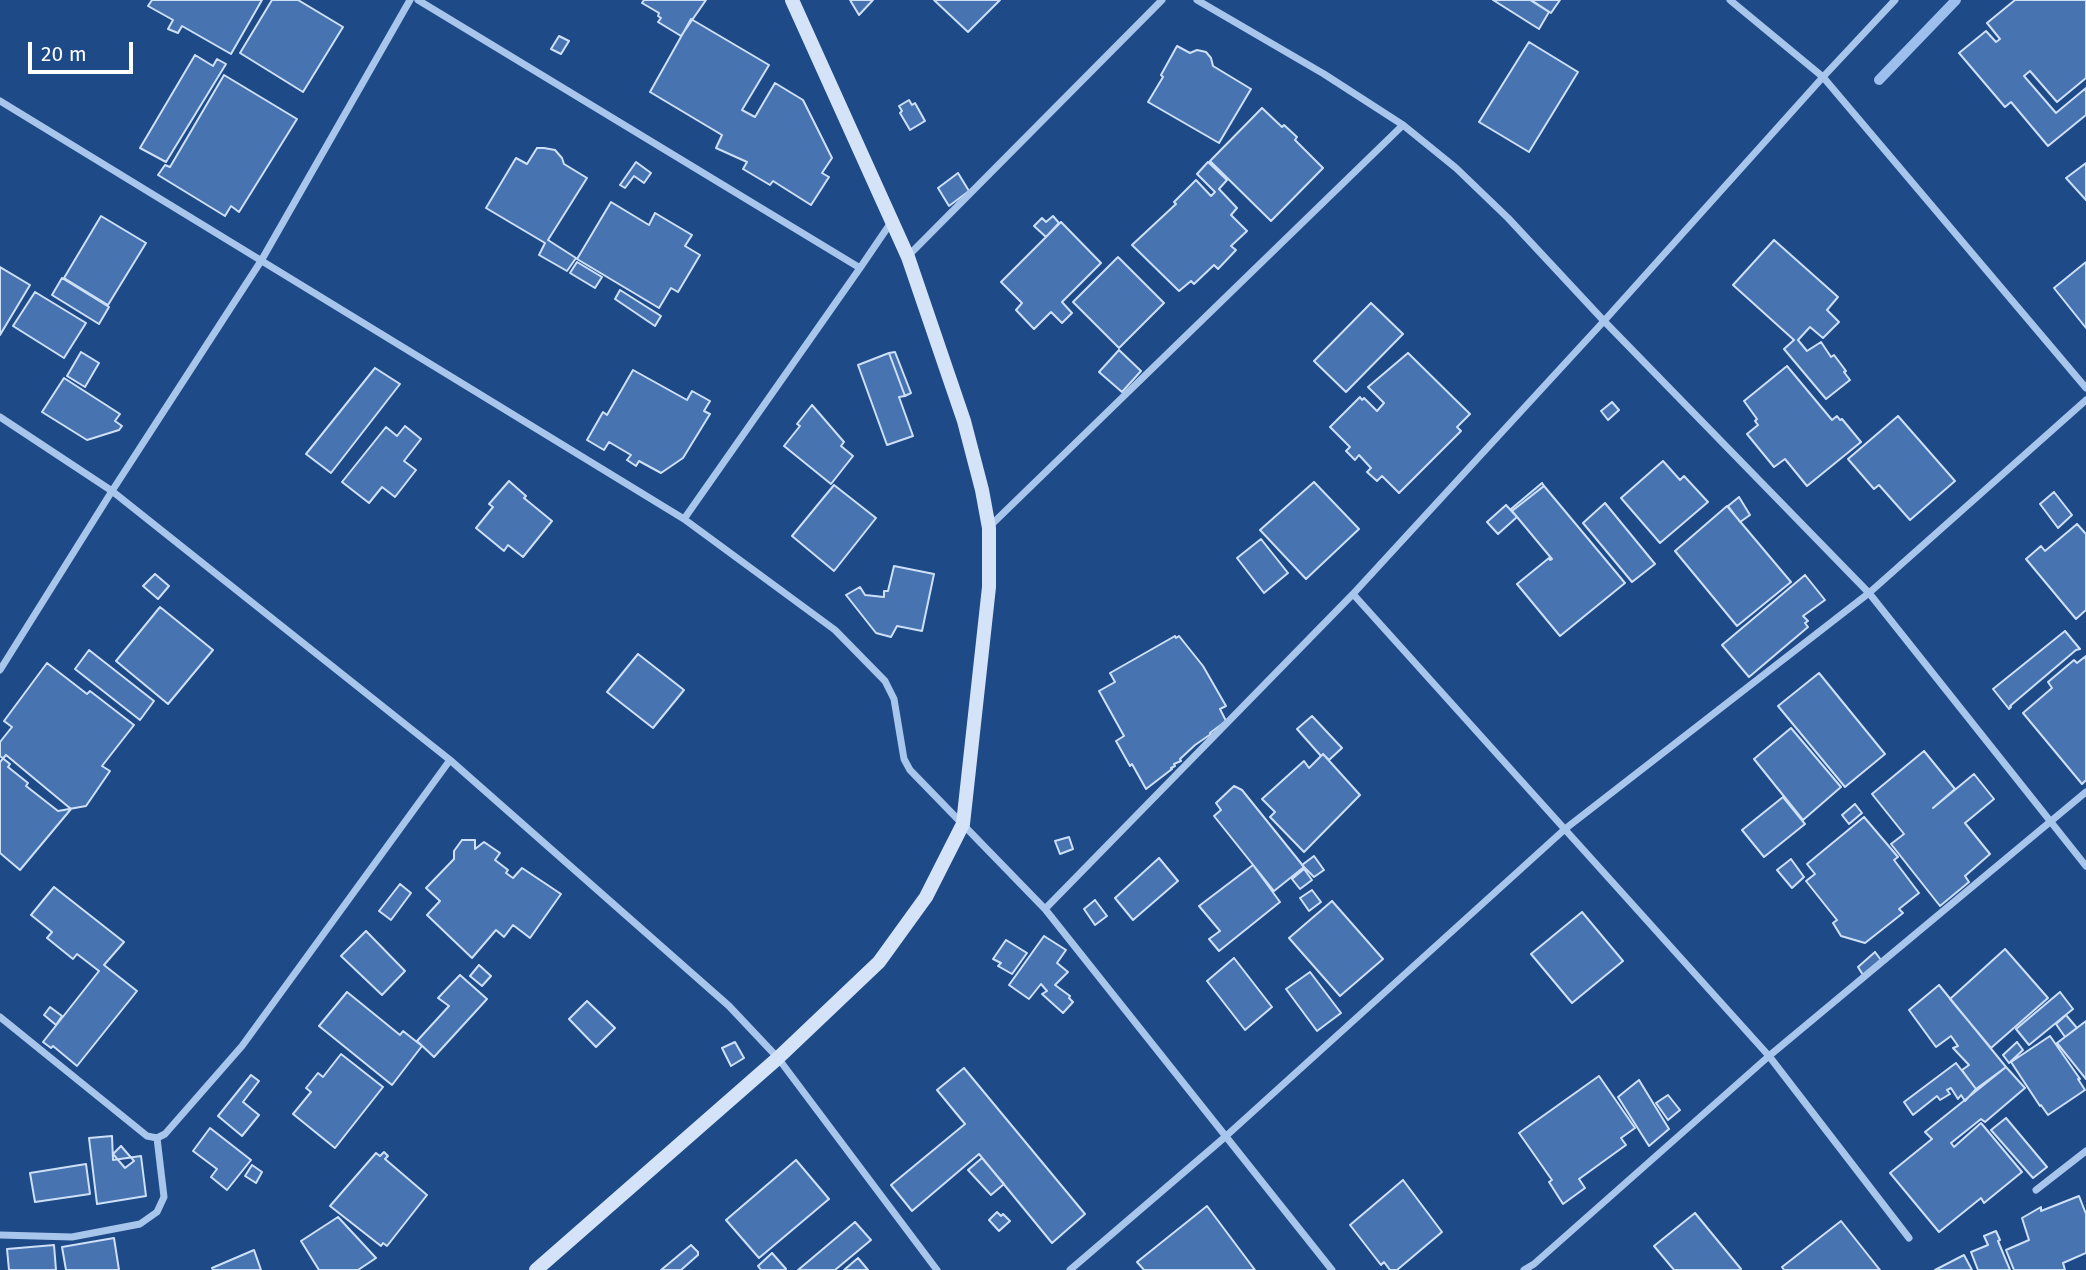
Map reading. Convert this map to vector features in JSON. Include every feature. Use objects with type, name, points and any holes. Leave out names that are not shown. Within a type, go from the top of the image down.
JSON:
[{"type":"main road","points":[[536,1270],[779,1058],[879,962],[926,897],[963,824],[989,587],[989,528],[982,490],[964,421],[908,257],[792,0]]},
{"type":"street","points":[[0,670],[261,261],[410,0]]},
{"type":"street","points":[[418,0],[860,268]]},
{"type":"street","points":[[908,257],[1162,0]]},
{"type":"street","points":[[1197,0],[1324,74],[1403,125],[1456,168],[1508,218],[1604,321],[1869,593],[2086,866]]},
{"type":"street","points":[[1730,0],[1823,77],[2086,387]]},
{"type":"street","points":[[1045,909],[1353,594],[1895,0]]},
{"type":"street","points":[[0,100],[684,519],[835,631],[885,681],[894,699],[904,759],[910,770],[1045,909],[1332,1270]]},
{"type":"street","points":[[989,528],[1403,125]]},
{"type":"street","points":[[684,519],[892,221]]},
{"type":"street","points":[[1070,1270],[1225,1137],[1565,829],[1869,593],[2086,400]]},
{"type":"street","points":[[0,417],[112,491],[450,760],[729,1006],[779,1058],[937,1270]]},
{"type":"street","points":[[1353,594],[1769,1056],[1909,1238]]},
{"type":"street","points":[[0,1017],[147,1136],[157,1138],[165,1134],[242,1046],[450,760]]},
{"type":"street","points":[[1524,1270],[1769,1056],[2086,792]]},
{"type":"street","points":[[0,1236],[72,1237],[140,1224],[157,1212],[164,1197],[157,1138]]},
{"type":"street","points":[[2036,1190],[2086,1151]]},
{"type":"building","points":[[152,0],[262,0],[231,54],[182,26],[178,33],[168,29],[173,20],[148,6]]},
{"type":"building","points":[[272,0],[298,0],[343,27],[303,92],[240,53]]},
{"type":"building","points":[[644,0],[706,0],[681,36],[658,22],[661,18],[659,13],[642,3]]},
{"type":"building","points":[[850,0],[873,0],[859,15]]},
{"type":"building","points":[[934,0],[1000,0],[968,32]]},
{"type":"building","points":[[1493,0],[1530,0],[1549,12],[1539,29]]},
{"type":"building","points":[[1531,0],[1560,0],[1551,13]]},
{"type":"building","points":[[2015,0],[2086,0],[2086,78],[2057,102],[2030,71],[2024,76],[2056,113],[2086,88],[2086,115],[2048,146],[2011,102],[2005,107],[1959,53],[1986,31],[1996,42],[2000,39],[1987,23]]},
{"type":"building","points":[[691,19],[769,65],[742,110],[755,117],[775,83],[803,100],[832,158],[822,173],[829,177],[811,205],[773,181],[770,185],[743,169],[747,162],[716,148],[722,135],[650,92]]},
{"type":"building","points":[[559,36],[569,41],[561,54],[551,49]]},
{"type":"building","points":[[1529,42],[1578,72],[1529,152],[1479,122]]},
{"type":"building","points":[[1177,46],[1190,53],[1197,50],[1206,52],[1213,66],[1251,89],[1219,143],[1148,102]]},
{"type":"building","points":[[195,55],[213,66],[217,59],[226,64],[166,162],[140,148]]},
{"type":"building","points":[[224,75],[297,119],[239,212],[231,206],[225,216],[158,175],[165,165],[170,167]]},
{"type":"building","points":[[909,100],[912,105],[915,103],[925,121],[910,130],[899,106]]},
{"type":"building","points":[[1262,108],[1297,137],[1295,140],[1323,168],[1271,221],[1210,161]]},
{"type":"building","points":[[537,148],[555,150],[564,164],[587,178],[548,240],[576,258],[567,271],[539,255],[545,243],[486,208],[516,158],[527,164]]},
{"type":"building","points":[[636,162],[651,173],[644,183],[634,176],[625,188],[620,185]]},
{"type":"building","points":[[1208,162],[1227,180],[1219,189],[1237,208],[1231,215],[1247,231],[1231,246],[1236,250],[1218,269],[1214,265],[1194,284],[1191,281],[1179,291],[1132,245],[1176,204],[1174,202],[1196,180],[1211,196],[1215,192],[1197,174]]},
{"type":"building","points":[[2086,163],[2086,200],[2066,178]]},
{"type":"building","points":[[958,173],[969,191],[949,206],[938,188]]},
{"type":"building","points":[[611,202],[649,225],[655,213],[692,235],[685,246],[700,255],[678,292],[671,288],[659,308],[577,259]]},
{"type":"building","points":[[101,216],[146,243],[108,305],[64,278]]},
{"type":"building","points":[[1053,216],[1059,223],[1046,237],[1034,226],[1042,218],[1046,222]]},
{"type":"building","points":[[1061,222],[1101,263],[1062,302],[1072,313],[1062,323],[1051,312],[1034,329],[1016,310],[1022,303],[1001,282]]},
{"type":"building","points":[[1774,240],[1838,297],[1827,310],[1839,322],[1823,338],[1810,327],[1798,340],[1807,351],[1821,342],[1831,357],[1834,355],[1846,371],[1844,372],[1850,380],[1826,399],[1784,349],[1794,340],[1733,285]]},
{"type":"building","points":[[1118,257],[1164,303],[1119,348],[1073,302]]},
{"type":"building","points":[[577,262],[602,277],[595,288],[570,273]]},
{"type":"building","points":[[2086,262],[2086,328],[2054,288]]},
{"type":"building","points":[[0,267],[30,285],[0,335]]},
{"type":"building","points":[[62,278],[109,307],[99,324],[52,295]]},
{"type":"building","points":[[620,290],[661,316],[655,326],[615,299]]},
{"type":"building","points":[[35,292],[86,323],[64,358],[13,326]]},
{"type":"building","points":[[1371,303],[1403,334],[1346,392],[1314,361]]},
{"type":"building","points":[[1119,350],[1141,371],[1122,392],[1099,372]]},
{"type":"building","points":[[81,352],[99,363],[85,387],[67,376]]},
{"type":"building","points":[[895,352],[911,393],[905,396],[889,353]]},
{"type":"building","points":[[889,353],[905,396],[899,397],[913,436],[887,445],[858,365]]},
{"type":"building","points":[[1408,353],[1470,414],[1457,427],[1461,431],[1399,493],[1382,476],[1377,481],[1367,472],[1371,468],[1359,455],[1355,460],[1346,451],[1350,447],[1330,427],[1360,397],[1377,411],[1384,403],[1368,387]]},
{"type":"building","points":[[1787,366],[1832,420],[1837,416],[1842,419],[1861,442],[1807,486],[1785,459],[1774,467],[1747,434],[1758,425],[1755,421],[1757,419],[1744,401]]},
{"type":"building","points":[[375,368],[400,384],[331,473],[306,454]]},
{"type":"building","points":[[633,370],[687,400],[692,391],[710,401],[704,411],[710,414],[683,458],[661,473],[639,461],[636,466],[627,460],[631,455],[609,442],[604,450],[587,440],[603,412],[607,415]]},
{"type":"building","points":[[64,378],[120,414],[115,421],[122,426],[119,430],[87,440],[42,412]]},
{"type":"building","points":[[1612,402],[1619,410],[1608,420],[1601,411]]},
{"type":"building","points":[[812,405],[844,442],[841,446],[853,456],[831,484],[784,446]]},
{"type":"building","points":[[1898,416],[1955,481],[1910,520],[1879,485],[1874,489],[1848,459]]},
{"type":"building","points":[[405,426],[421,439],[404,461],[416,470],[395,497],[382,487],[369,503],[342,482],[386,427],[397,436]]},
{"type":"building","points":[[1663,461],[1680,480],[1684,476],[1708,502],[1660,543],[1621,498]]},
{"type":"building","points":[[509,481],[526,496],[524,498],[552,521],[523,557],[508,545],[504,551],[476,528],[493,507],[489,504]]},
{"type":"building","points":[[1314,482],[1359,529],[1306,579],[1260,530]]},
{"type":"building","points":[[1542,483],[1544,486],[1512,511],[1511,509]]},
{"type":"building","points":[[834,485],[876,518],[834,571],[792,536]]},
{"type":"building","points":[[1544,486],[1625,583],[1560,636],[1517,584],[1549,558],[1552,559],[1512,511]]},
{"type":"building","points":[[2054,492],[2072,515],[2058,528],[2040,504]]},
{"type":"building","points":[[1739,497],[1750,515],[1740,522],[1728,506]]},
{"type":"building","points":[[1605,503],[1655,564],[1632,582],[1583,523]]},
{"type":"building","points":[[1506,505],[1517,517],[1498,534],[1487,522]]},
{"type":"building","points":[[1727,506],[1791,582],[1737,626],[1675,551]]},
{"type":"building","points":[[2077,524],[2086,534],[2086,610],[2076,619],[2026,559],[2041,546],[2045,551]]},
{"type":"building","points":[[1261,539],[1288,573],[1264,593],[1237,558]]},
{"type":"building","points":[[894,566],[934,574],[922,631],[897,626],[891,637],[876,633],[846,595],[860,587],[865,595],[884,597]]},
{"type":"building","points":[[155,574],[169,586],[158,599],[143,586]]},
{"type":"building","points":[[1805,575],[1825,600],[1803,616],[1808,621],[1805,623],[1808,627],[1749,677],[1722,645]]},
{"type":"building","points":[[160,607],[213,650],[168,704],[116,661]]},
{"type":"building","points":[[2065,631],[2080,649],[2009,709],[1993,689]]},
{"type":"building","points":[[1179,636],[1203,666],[1226,706],[1220,709],[1226,721],[1146,789],[1116,741],[1124,736],[1099,691],[1115,682],[1110,673]]},
{"type":"building","points":[[89,650],[154,701],[140,720],[75,669]]},
{"type":"building","points":[[638,654],[684,690],[653,728],[607,692]]},
{"type":"building","points":[[2086,656],[2086,780],[2082,784],[2023,713],[2052,688],[2048,682],[2074,660],[2077,663]]},
{"type":"building","points":[[47,663],[87,694],[90,691],[134,725],[102,766],[110,771],[86,806],[58,811],[26,786],[28,783],[8,767],[10,764],[0,756],[0,742],[12,727],[4,721]]},
{"type":"building","points":[[1819,673],[1885,754],[1845,787],[1778,706]]},
{"type":"building","points":[[1312,716],[1342,748],[1329,760],[1323,754],[1321,756],[1297,729]]},
{"type":"building","points":[[1791,728],[1841,787],[1803,820],[1754,759]]},
{"type":"building","points":[[1924,751],[1955,789],[1933,808],[1974,774],[1994,799],[1965,823],[1990,854],[1965,876],[1969,882],[1940,906],[1891,844],[1904,834],[1872,794]]},
{"type":"building","points":[[1323,754],[1360,795],[1304,852],[1270,817],[1275,812],[1262,799],[1304,761],[1309,768]]},
{"type":"building","points":[[6,755],[71,809],[20,870],[0,853],[0,762]]},
{"type":"building","points":[[1234,786],[1242,790],[1304,867],[1274,891],[1214,816],[1221,810],[1216,803]]},
{"type":"building","points":[[1783,797],[1805,824],[1764,857],[1742,830]]},
{"type":"building","points":[[1855,804],[1862,813],[1849,824],[1842,815]]},
{"type":"building","points":[[1864,817],[1898,857],[1894,860],[1919,893],[1899,909],[1903,913],[1865,943],[1841,936],[1833,923],[1837,920],[1806,881],[1815,874],[1807,864]]},
{"type":"building","points":[[1069,837],[1073,849],[1060,854],[1055,841]]},
{"type":"building","points":[[462,840],[475,840],[475,849],[484,842],[500,853],[495,860],[508,870],[506,873],[513,878],[522,868],[561,894],[530,938],[513,925],[504,937],[496,930],[472,958],[427,915],[440,901],[426,888],[454,859],[454,851]]},
{"type":"building","points":[[1314,856],[1324,870],[1314,877],[1302,865]]},
{"type":"building","points":[[1159,858],[1178,881],[1133,920],[1115,898]]},
{"type":"building","points":[[1791,859],[1804,877],[1792,888],[1777,870]]},
{"type":"building","points":[[1253,865],[1280,902],[1219,951],[1209,939],[1220,931],[1199,906]]},
{"type":"building","points":[[1304,869],[1312,880],[1300,889],[1292,879]]},
{"type":"building","points":[[400,884],[411,893],[391,920],[379,911]]},
{"type":"building","points":[[54,887],[124,942],[104,965],[137,991],[77,1066],[53,1046],[51,1048],[43,1042],[99,971],[77,954],[73,959],[47,938],[52,932],[31,915]]},
{"type":"building","points":[[1312,890],[1321,902],[1309,911],[1300,898]]},
{"type":"building","points":[[1095,900],[1107,916],[1095,925],[1084,909]]},
{"type":"building","points":[[1332,901],[1383,959],[1340,996],[1289,938]]},
{"type":"building","points":[[1582,912],[1623,961],[1572,1003],[1531,954]]},
{"type":"building","points":[[366,931],[405,971],[382,995],[341,956]]},
{"type":"building","points":[[1044,936],[1066,950],[1057,963],[1068,972],[1055,985],[1070,996],[1073,1002],[1063,1013],[1042,994],[1047,991],[1041,984],[1029,999],[1009,985]]},
{"type":"building","points":[[1006,940],[1027,953],[1012,974],[998,966],[1001,963],[993,959]]},
{"type":"building","points":[[2005,949],[2048,998],[1991,1048],[1950,999]]},
{"type":"building","points":[[1875,952],[1881,960],[1863,975],[1858,967]]},
{"type":"building","points":[[1234,958],[1272,1007],[1245,1030],[1207,981]]},
{"type":"building","points":[[479,965],[491,976],[482,986],[470,976]]},
{"type":"building","points":[[1310,972],[1341,1013],[1317,1031],[1286,989]]},
{"type":"building","points":[[460,975],[487,999],[434,1057],[417,1041],[449,1006],[438,998]]},
{"type":"building","points":[[1939,985],[2006,1067],[1976,1089],[1962,1070],[1969,1065],[1953,1048],[1958,1046],[1951,1036],[1936,1047],[1909,1010]]},
{"type":"building","points":[[347,992],[400,1035],[403,1031],[422,1046],[392,1085],[319,1026]]},
{"type":"building","points":[[2060,992],[2073,1009],[2029,1045],[2016,1029]]},
{"type":"building","points":[[587,1001],[615,1028],[596,1047],[569,1019]]},
{"type":"building","points":[[50,1007],[62,1016],[56,1025],[44,1015]]},
{"type":"building","points":[[2066,1015],[2077,1028],[2065,1037],[2056,1024]]},
{"type":"building","points":[[2086,1021],[2086,1079],[2057,1043]]},
{"type":"building","points":[[2050,1036],[2085,1090],[2048,1115],[2011,1062]]},
{"type":"building","points":[[735,1042],[744,1058],[731,1066],[722,1048]]},
{"type":"building","points":[[2017,1042],[2023,1050],[2009,1063],[2003,1055]]},
{"type":"building","points":[[341,1054],[383,1087],[335,1148],[293,1114],[311,1092],[306,1088],[318,1073],[323,1077]]},
{"type":"building","points":[[1956,1063],[1976,1089],[1965,1101],[1961,1095],[1958,1099],[1951,1088],[1947,1090],[1950,1094],[1940,1100],[1937,1096],[1913,1115],[1904,1102]]},
{"type":"building","points":[[2006,1067],[2025,1088],[1985,1122],[1981,1119],[1951,1143],[1954,1147],[1981,1123],[2022,1172],[1984,1203],[1981,1198],[1939,1232],[1890,1173],[1932,1139],[1925,1132]]},
{"type":"building","points":[[964,1068],[1085,1214],[1052,1243],[979,1154],[912,1211],[891,1185],[965,1124],[937,1090]]},
{"type":"building","points":[[251,1075],[259,1081],[243,1102],[259,1115],[242,1136],[218,1116]]},
{"type":"building","points":[[1599,1076],[1635,1128],[1621,1138],[1626,1145],[1579,1179],[1585,1188],[1563,1204],[1549,1182],[1552,1180],[1519,1133]]},
{"type":"building","points":[[1639,1080],[1669,1129],[1649,1146],[1618,1097]]},
{"type":"building","points":[[1668,1095],[1680,1110],[1668,1120],[1656,1103]]},
{"type":"building","points":[[2006,1118],[2047,1167],[2033,1178],[1991,1130]]},
{"type":"building","points":[[210,1128],[251,1160],[227,1190],[211,1177],[217,1169],[193,1151]]},
{"type":"building","points":[[112,1136],[113,1160],[141,1156],[146,1196],[97,1204],[89,1138]]},
{"type":"building","points":[[121,1146],[134,1161],[125,1168],[113,1154]]},
{"type":"building","points":[[384,1152],[388,1156],[385,1159],[427,1195],[387,1246],[383,1243],[381,1246],[330,1206],[376,1153],[380,1156]]},
{"type":"building","points":[[982,1158],[1004,1184],[991,1195],[968,1170]]},
{"type":"building","points":[[796,1160],[829,1199],[759,1258],[726,1220]]},
{"type":"building","points":[[86,1164],[90,1194],[35,1202],[30,1173]]},
{"type":"building","points":[[252,1165],[262,1172],[256,1183],[245,1176]]},
{"type":"building","points":[[1403,1180],[1442,1232],[1397,1270],[1390,1270],[1384,1262],[1381,1265],[1350,1225]]},
{"type":"building","points":[[2079,1196],[2086,1214],[2086,1253],[2063,1263],[2065,1270],[2014,1270],[2006,1250],[2029,1240],[2022,1218],[2041,1207],[2041,1211]]},
{"type":"building","points":[[1207,1206],[1255,1270],[1144,1270],[1137,1262]]},
{"type":"building","points":[[997,1212],[1010,1221],[999,1231],[989,1220]]},
{"type":"building","points":[[1695,1213],[1741,1269],[1674,1270],[1654,1246]]},
{"type":"building","points":[[338,1217],[376,1258],[358,1270],[319,1270],[301,1241]]},
{"type":"building","points":[[1841,1221],[1880,1270],[1784,1270],[1782,1267]]},
{"type":"building","points":[[855,1222],[871,1240],[835,1270],[798,1270]]},
{"type":"building","points":[[1996,1231],[2010,1270],[1978,1270],[1971,1252],[1988,1245],[1984,1236]]},
{"type":"building","points":[[114,1238],[119,1270],[66,1270],[62,1247]]},
{"type":"building","points":[[54,1245],[56,1270],[9,1270],[7,1249]]},
{"type":"building","points":[[691,1245],[698,1255],[681,1270],[661,1270]]},
{"type":"building","points":[[254,1250],[261,1270],[212,1268]]},
{"type":"building","points":[[772,1253],[786,1269],[761,1270],[758,1266]]},
{"type":"building","points":[[1964,1255],[1972,1270],[1935,1270]]},
{"type":"building","points":[[858,1258],[868,1270],[844,1270]]},
{"type":"waterway","points":[[1879,80],[1956,0]]}]
